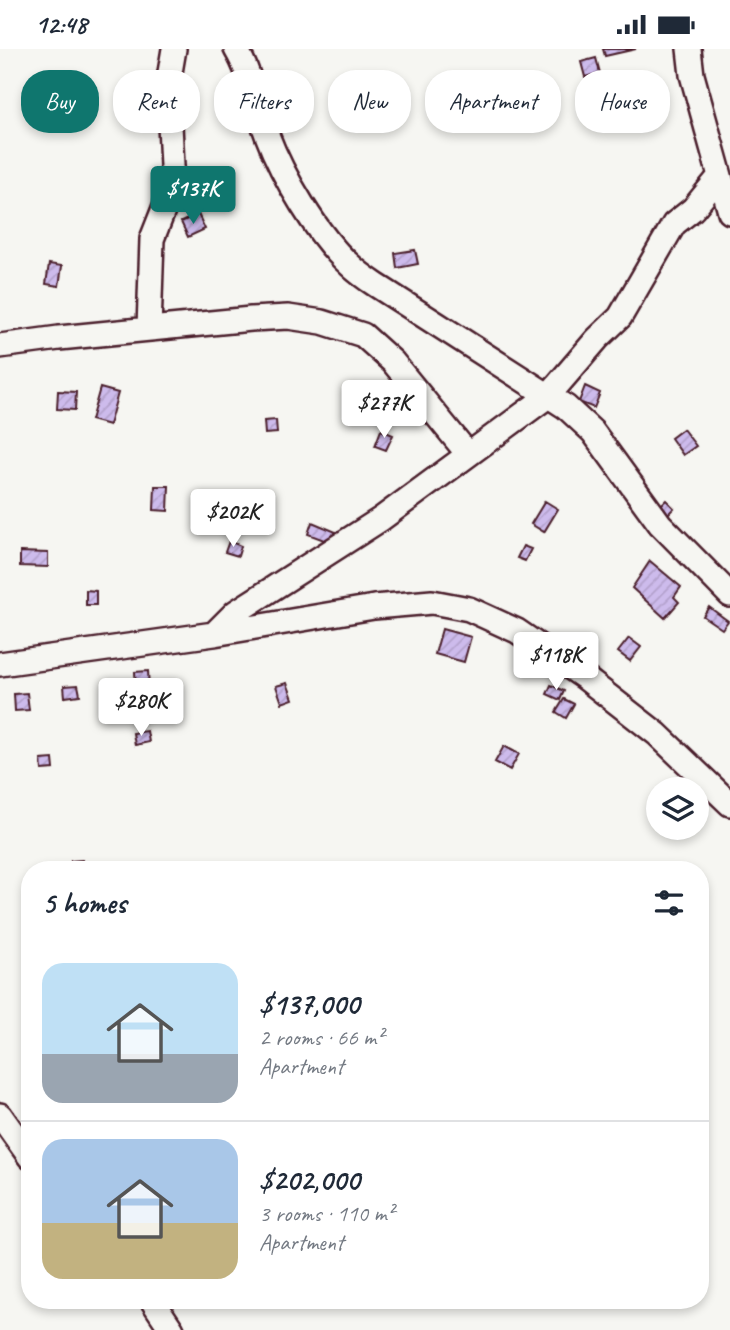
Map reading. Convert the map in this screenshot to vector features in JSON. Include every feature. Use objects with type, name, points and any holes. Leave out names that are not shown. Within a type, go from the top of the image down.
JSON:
[{"type":"street","points":[[149,329],[152,239],[173,186],[168,83],[174,49]]},
{"type":"street","points":[[236,49],[244,62],[267,135],[282,166],[314,223],[349,264],[376,285],[566,407],[593,432],[660,524],[730,595]]},
{"type":"street","points":[[689,49],[692,75],[730,212]]},
{"type":"street","points":[[214,634],[236,612],[381,519],[548,396],[597,339],[620,317],[674,224],[693,209],[720,176]]},
{"type":"street","points":[[0,346],[288,317],[323,322],[363,335],[393,362],[468,454]]},
{"type":"street","points":[[0,664],[214,634],[374,607],[432,602],[470,609],[517,631],[584,677],[657,734],[730,804]]},
{"type":"street","points":[[0,1115],[21,1144]]},
{"type":"street","points":[[158,1309],[172,1330]]},
{"type":"building","points":[[603,49],[636,49],[605,56]]},
{"type":"building","points":[[596,58],[599,70],[583,70],[581,62]]},
{"type":"building","points":[[198,214],[205,229],[188,237],[181,222]]},
{"type":"building","points":[[415,250],[418,264],[397,268],[395,253]]},
{"type":"building","points":[[49,264],[62,266],[59,286],[46,284]]},
{"type":"building","points":[[585,386],[600,393],[594,408],[579,402]]},
{"type":"building","points":[[100,388],[118,393],[109,425],[91,420]]},
{"type":"building","points":[[58,391],[76,392],[75,410],[57,409]]},
{"type":"building","points":[[276,420],[277,433],[265,434],[264,421]]},
{"type":"building","points":[[683,429],[696,446],[683,455],[671,438]]},
{"type":"building","points":[[381,430],[393,435],[386,450],[375,446]]},
{"type":"building","points":[[155,486],[169,486],[168,511],[154,510]]},
{"type":"building","points":[[666,500],[674,508],[666,516],[658,508]]},
{"type":"building","points":[[545,501],[558,509],[544,532],[531,524]]},
{"type":"building","points":[[312,522],[336,532],[332,543],[308,534]]},
{"type":"building","points":[[229,541],[241,546],[238,556],[225,552]]},
{"type":"building","points":[[523,546],[531,549],[525,561],[517,558]]},
{"type":"building","points":[[20,552],[48,553],[48,567],[20,566]]},
{"type":"building","points":[[650,561],[681,587],[674,597],[679,602],[665,618],[632,588]]},
{"type":"building","points":[[86,590],[96,591],[96,605],[86,605]]},
{"type":"building","points":[[709,607],[728,621],[722,629],[703,616]]},
{"type":"building","points":[[442,629],[471,637],[464,662],[435,654]]},
{"type":"building","points":[[629,638],[641,647],[630,661],[618,652]]},
{"type":"building","points":[[148,671],[149,687],[136,688],[135,672]]},
{"type":"building","points":[[287,683],[293,699],[282,703],[276,686]]},
{"type":"building","points":[[78,685],[80,695],[65,697],[64,686]]},
{"type":"building","points":[[551,685],[564,691],[560,700],[547,694]]},
{"type":"building","points":[[27,693],[29,710],[15,711],[14,694]]},
{"type":"building","points":[[564,699],[574,704],[566,718],[556,712]]},
{"type":"building","points":[[147,731],[149,742],[135,745],[133,733]]},
{"type":"building","points":[[504,746],[519,754],[510,770],[495,762]]},
{"type":"building","points":[[53,759],[54,769],[42,770],[41,760]]}]
